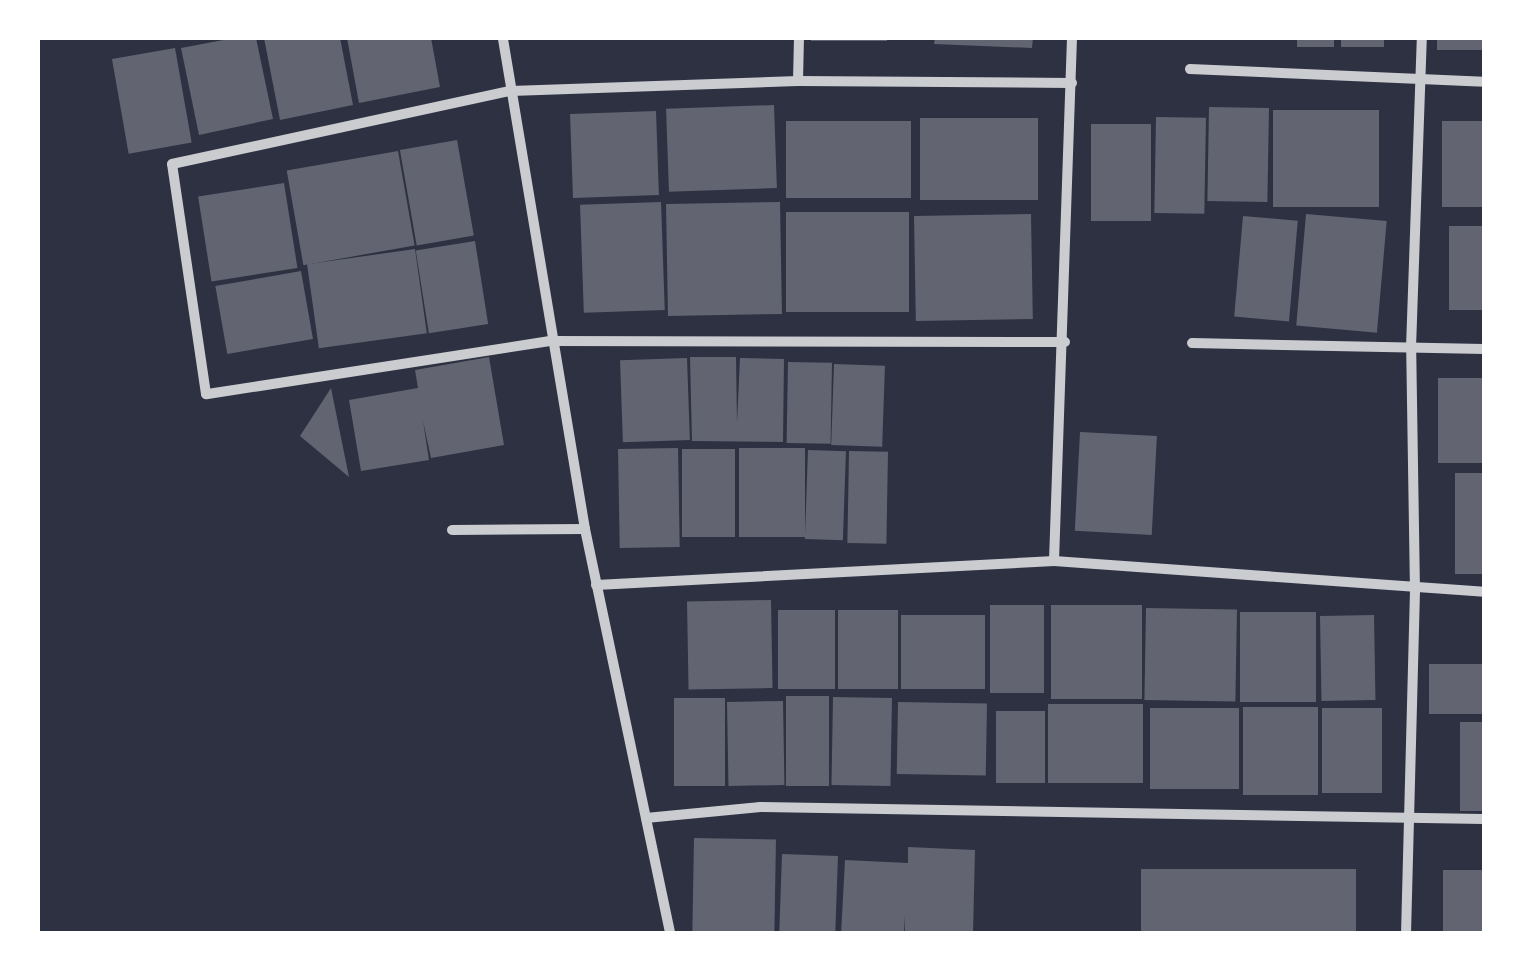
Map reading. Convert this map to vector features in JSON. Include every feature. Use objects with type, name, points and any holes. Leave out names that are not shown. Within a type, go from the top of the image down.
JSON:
[{"type":"street","points":[[503,38],[550,341],[584,528],[670,934]]},
{"type":"street","points":[[798,81],[799,38]]},
{"type":"street","points":[[1054,561],[1065,342],[1072,38]]},
{"type":"street","points":[[1406,934],[1415,592],[1412,348],[1422,38]]},
{"type":"street","points":[[1190,69],[1484,82]]},
{"type":"street","points":[[1065,342],[550,341],[206,394],[172,164],[510,91],[798,81],[1072,84]]},
{"type":"street","points":[[1192,342],[1484,350]]},
{"type":"street","points":[[452,530],[584,528]]},
{"type":"street","points":[[596,586],[1054,561],[1415,592],[1484,592]]},
{"type":"street","points":[[646,818],[760,807],[1484,819]]},
{"type":"building","points":[[256,38],[273,119],[199,135],[181,48]]},
{"type":"building","points":[[264,38],[340,38],[353,105],[280,120]]},
{"type":"building","points":[[347,38],[431,38],[440,87],[359,103]]},
{"type":"building","points":[[887,38],[887,41],[811,41]]},
{"type":"building","points":[[935,38],[1033,38],[1032,48],[934,44]]},
{"type":"building","points":[[1297,38],[1334,38],[1334,47],[1297,47]]},
{"type":"building","points":[[1341,38],[1384,38],[1384,47],[1341,47]]},
{"type":"building","points":[[1437,38],[1484,38],[1484,50],[1437,50]]},
{"type":"building","points":[[175,48],[192,143],[129,154],[112,59]]},
{"type":"building","points":[[774,105],[777,188],[669,192],[666,109]]},
{"type":"building","points":[[1209,107],[1269,108],[1267,202],[1207,201]]},
{"type":"building","points":[[1273,110],[1379,110],[1379,207],[1273,207]]},
{"type":"building","points":[[656,111],[659,195],[573,198],[570,114]]},
{"type":"building","points":[[1156,117],[1206,118],[1204,214],[1154,213]]},
{"type":"building","points":[[920,118],[1038,118],[1038,200],[920,200]]},
{"type":"building","points":[[786,121],[911,121],[911,198],[786,198]]},
{"type":"building","points":[[1442,121],[1484,121],[1484,207],[1442,207]]},
{"type":"building","points":[[1091,124],[1151,124],[1151,221],[1091,221]]},
{"type":"building","points":[[457,140],[474,236],[417,246],[400,150]]},
{"type":"building","points":[[398,151],[415,246],[303,265],[287,171]]},
{"type":"building","points":[[284,183],[297,268],[212,282],[198,197]]},
{"type":"building","points":[[661,202],[665,310],[584,313],[580,205]]},
{"type":"building","points":[[780,202],[782,314],[668,316],[666,204]]},
{"type":"building","points":[[786,212],[909,212],[909,312],[786,312]]},
{"type":"building","points":[[1031,214],[1033,319],[916,321],[914,216]]},
{"type":"building","points":[[1306,214],[1387,221],[1377,333],[1296,326]]},
{"type":"building","points":[[1243,216],[1298,221],[1289,321],[1234,317]]},
{"type":"building","points":[[1449,226],[1484,226],[1484,310],[1449,310]]},
{"type":"building","points":[[475,241],[488,324],[429,333],[416,250]]},
{"type":"building","points":[[415,249],[427,333],[319,348],[307,264]]},
{"type":"building","points":[[301,271],[313,339],[227,354],[215,286]]},
{"type":"building","points":[[489,357],[504,445],[431,458],[423,421],[429,460],[361,471],[349,400],[418,388],[415,370]]},
{"type":"building","points":[[690,357],[736,357],[737,423],[740,358],[784,359],[783,442],[692,441]]},
{"type":"building","points":[[687,358],[690,440],[623,442],[620,360]]},
{"type":"building","points":[[788,362],[832,363],[831,444],[787,443]]},
{"type":"building","points":[[834,364],[885,366],[882,447],[831,445]]},
{"type":"building","points":[[1438,378],[1484,378],[1484,463],[1438,463]]},
{"type":"building","points":[[331,388],[349,477],[300,436]]},
{"type":"building","points":[[1080,432],[1157,436],[1152,535],[1075,531]]},
{"type":"building","points":[[678,448],[680,547],[620,548],[618,449]]},
{"type":"building","points":[[739,448],[805,448],[805,537],[739,537]]},
{"type":"building","points":[[682,449],[735,449],[735,537],[682,537]]},
{"type":"building","points":[[808,450],[846,451],[843,540],[805,539]]},
{"type":"building","points":[[849,451],[888,452],[886,544],[847,543]]},
{"type":"building","points":[[1455,473],[1484,473],[1484,574],[1455,574]]},
{"type":"building","points":[[771,600],[773,688],[689,689],[687,601]]},
{"type":"building","points":[[990,605],[1044,605],[1044,693],[990,693]]},
{"type":"building","points":[[1051,605],[1142,605],[1142,699],[1051,699]]},
{"type":"building","points":[[1146,608],[1237,610],[1235,702],[1144,700]]},
{"type":"building","points":[[778,610],[835,610],[835,689],[778,689]]},
{"type":"building","points":[[838,610],[898,610],[898,689],[838,689]]},
{"type":"building","points":[[1240,612],[1316,612],[1316,702],[1240,702]]},
{"type":"building","points":[[901,615],[985,615],[985,689],[901,689]]},
{"type":"building","points":[[1374,615],[1375,700],[1321,701],[1320,616]]},
{"type":"building","points":[[1429,664],[1484,664],[1484,714],[1429,714]]},
{"type":"building","points":[[786,696],[829,696],[829,786],[786,786]]},
{"type":"building","points":[[833,697],[892,698],[890,786],[831,785]]},
{"type":"building","points":[[674,698],[725,698],[725,786],[674,786]]},
{"type":"building","points":[[783,701],[784,785],[728,786],[727,702]]},
{"type":"building","points":[[898,702],[987,704],[986,776],[897,774]]},
{"type":"building","points":[[1048,704],[1143,704],[1143,783],[1048,783]]},
{"type":"building","points":[[1243,707],[1318,707],[1318,795],[1243,795]]},
{"type":"building","points":[[1150,708],[1239,708],[1239,789],[1150,789]]},
{"type":"building","points":[[1322,708],[1382,708],[1382,793],[1322,793]]},
{"type":"building","points":[[996,711],[1045,711],[1045,783],[996,783]]},
{"type":"building","points":[[1460,722],[1484,722],[1484,811],[1460,811]]},
{"type":"building","points":[[694,838],[776,839],[774,934],[692,934]]},
{"type":"building","points":[[908,847],[975,850],[973,934],[905,934],[905,915],[904,934],[841,934],[845,860],[908,863]]},
{"type":"building","points":[[782,854],[838,856],[835,934],[779,934]]},
{"type":"building","points":[[1141,869],[1356,869],[1356,934],[1141,934]]},
{"type":"building","points":[[1443,870],[1484,870],[1484,934],[1443,934]]}]
